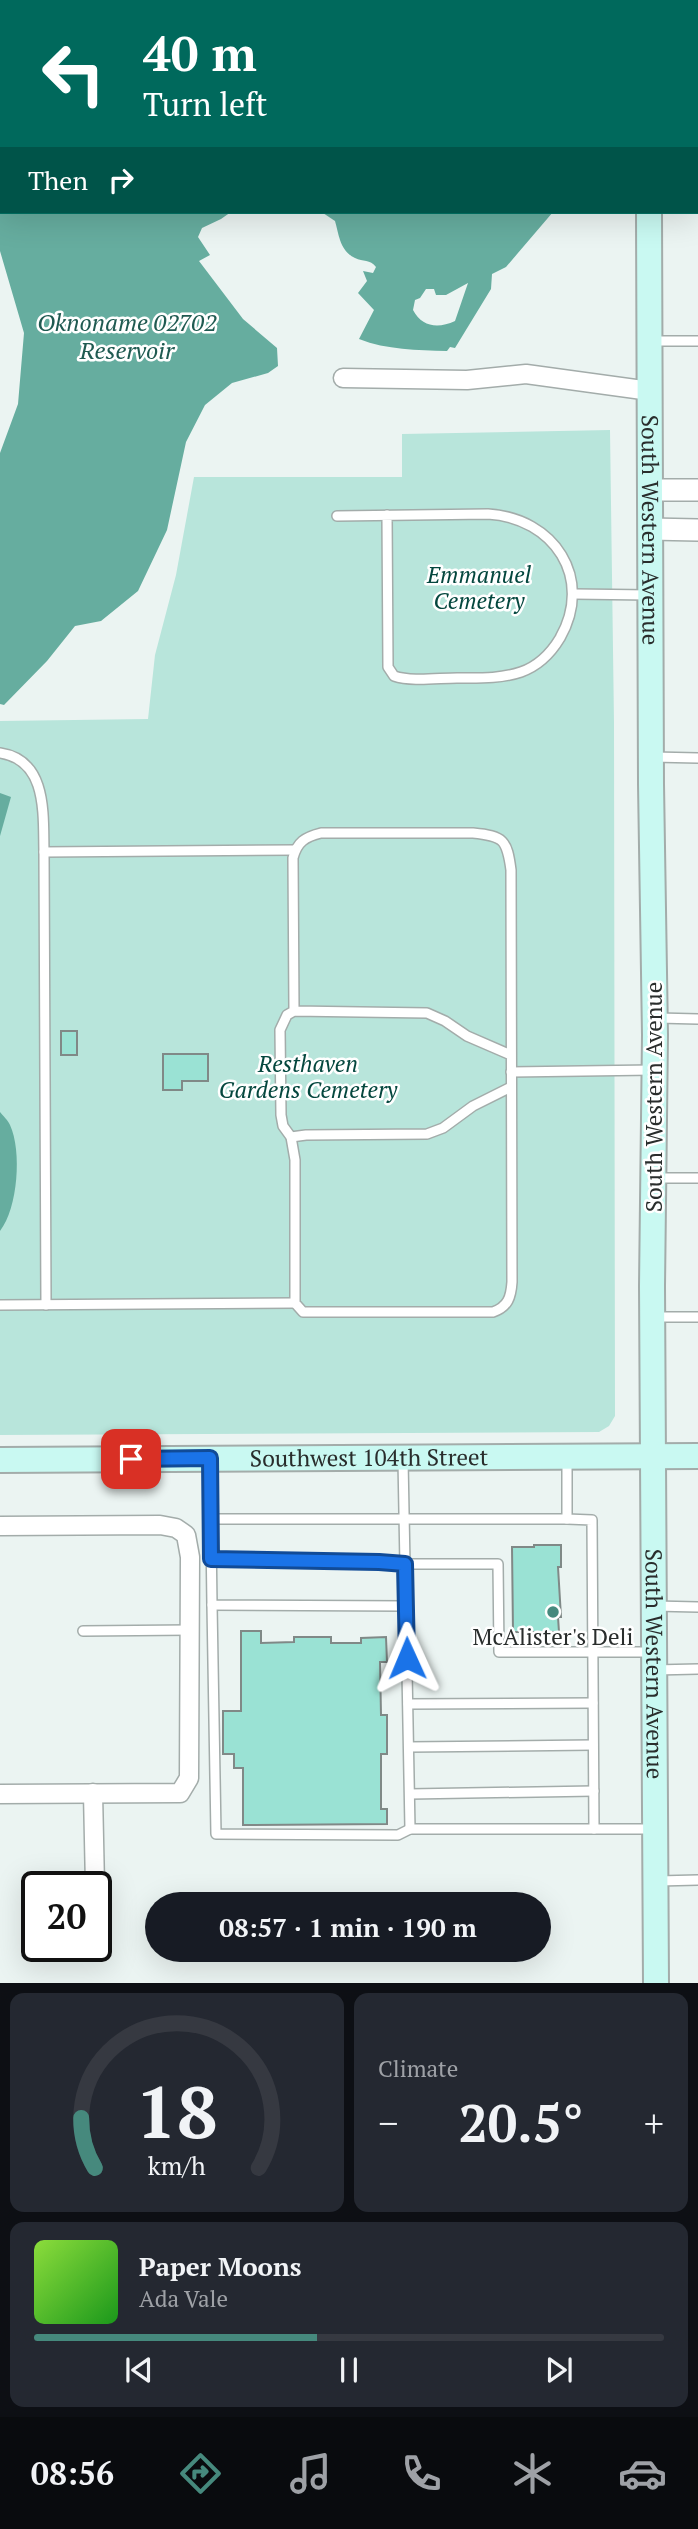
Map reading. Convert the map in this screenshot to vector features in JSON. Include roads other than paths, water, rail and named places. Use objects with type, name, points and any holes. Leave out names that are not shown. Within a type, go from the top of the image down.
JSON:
[{"type":"main road","name":"South Western Avenue","points":[[649,214],[655,1018],[652,1317],[656,1983]]},
{"type":"main road","name":"Southwest 104th Street","points":[[0,1460],[698,1456]]},
{"type":"street","points":[[343,378],[467,380],[526,374],[650,391]]},
{"type":"street","points":[[650,490],[698,491]]},
{"type":"street","points":[[650,530],[698,530]]},
{"type":"street","points":[[0,1526],[160,1525],[176,1528],[186,1535],[190,1557],[189,1777],[180,1793],[0,1794]]},
{"type":"street","points":[[93,1793],[95,1871]]},
{"type":"lane","points":[[650,341],[698,341]]},
{"type":"lane","points":[[337,516],[387,515],[501,514],[521,520],[541,531],[555,546],[570,574],[574,594],[570,616],[557,644],[545,657],[520,672],[494,678],[394,676],[388,667],[387,515]]},
{"type":"lane","points":[[574,594],[650,595]]},
{"type":"lane","points":[[0,753],[16,758],[33,774],[42,798],[46,1305]]},
{"type":"lane","points":[[651,757],[698,758]]},
{"type":"lane","points":[[294,1012],[295,850],[304,839],[321,833],[473,833],[503,840],[508,847],[511,870],[512,1282],[507,1305],[484,1312],[313,1314],[303,1312],[295,1303],[295,1160],[291,1137],[283,1126],[281,1115],[280,1030],[287,1015],[294,1012],[427,1013],[467,1036],[511,1055]]},
{"type":"lane","points":[[44,852],[295,850]]},
{"type":"lane","points":[[655,1018],[698,1019]]},
{"type":"lane","points":[[511,1072],[655,1070]]},
{"type":"lane","points":[[291,1137],[427,1134],[443,1128],[472,1106],[512,1087]]},
{"type":"lane","points":[[654,1178],[698,1178]]},
{"type":"lane","points":[[0,1305],[295,1303]]},
{"type":"lane","points":[[652,1317],[698,1317]]},
{"type":"lane","points":[[403,1457],[410,1829]]},
{"type":"lane","points":[[567,1457],[567,1519]]},
{"type":"lane","points":[[210,1458],[216,1834],[398,1835],[410,1829],[655,1829]]},
{"type":"lane","points":[[211,1519],[592,1520],[594,1829]]},
{"type":"lane","points":[[211,1559],[498,1564],[499,1653],[592,1652],[698,1669]]},
{"type":"lane","points":[[212,1605],[406,1606]]},
{"type":"lane","points":[[654,1606],[698,1607]]},
{"type":"lane","points":[[83,1631],[190,1630]]},
{"type":"lane","points":[[408,1704],[593,1703]]},
{"type":"lane","points":[[409,1747],[593,1745]]},
{"type":"lane","points":[[410,1794],[594,1791]]},
{"type":"lane","points":[[656,1881],[698,1880]]},
{"type":"water","name":"Oknoname 02702 Reservoir","points":[[0,214],[228,214],[202,228],[198,237],[210,255],[199,261],[243,319],[277,348],[278,366],[268,373],[232,383],[205,405],[186,442],[167,530],[138,591],[101,621],[75,626],[47,661],[4,705],[0,704],[0,453],[18,404],[24,333],[0,251]]},
{"type":"water","points":[[324,214],[551,214],[506,267],[492,274],[491,289],[455,348],[450,347],[447,351],[391,347],[359,339],[374,310],[358,293],[367,281],[363,271],[373,273],[376,267],[346,251],[335,221]],"holes":[[[468,283],[455,321],[431,325],[421,320],[413,310],[415,300],[420,298],[426,289],[434,289],[436,295],[446,295]]]},
{"type":"water","points":[[0,793],[11,797],[0,836]]},
{"type":"water","points":[[0,1112],[9,1123],[14,1136],[17,1164],[11,1208],[0,1231]]},
{"type":"place","name":"McAlister's Deli","points":[[553,1612]]},
{"type":"park label","name":"Emmanuel Cemetery","points":[[479,588]]},
{"type":"park label","name":"Resthaven Gardens Cemetery","points":[[308,1077]]}]
